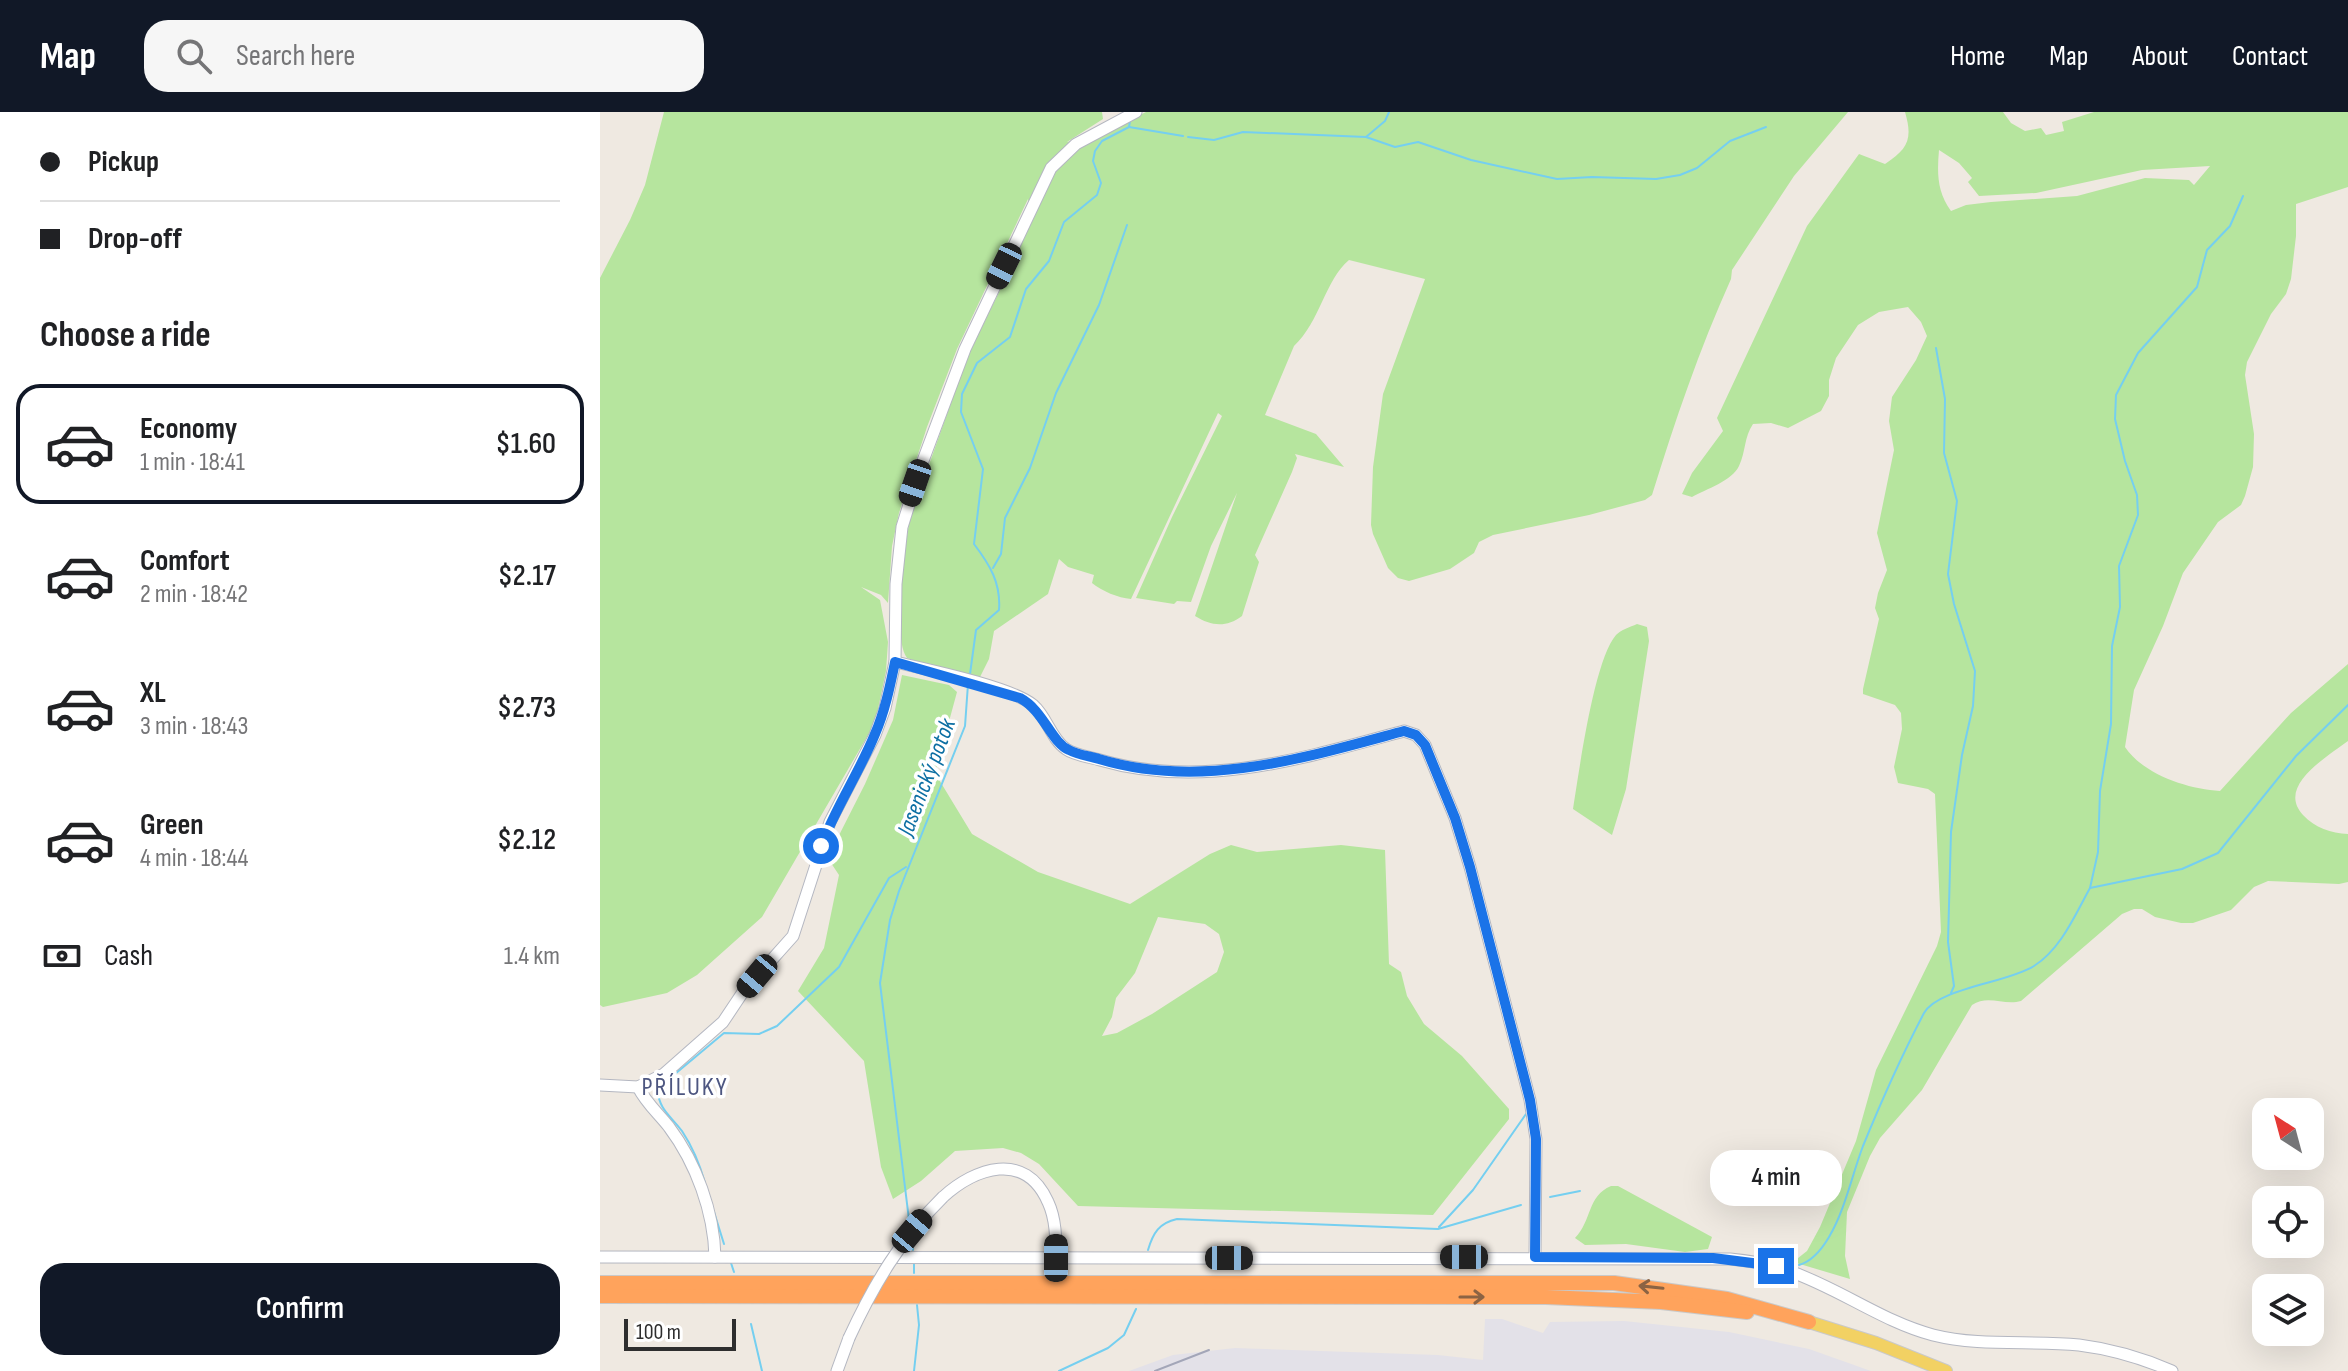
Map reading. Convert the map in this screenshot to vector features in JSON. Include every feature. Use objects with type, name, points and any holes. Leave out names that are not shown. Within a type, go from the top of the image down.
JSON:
[{"type":"highway","points":[[600,1283],[1614,1283],[1706,1294],[1809,1322]]},
{"type":"highway","points":[[600,1296],[1546,1297],[1706,1306],[1809,1322]]},
{"type":"main road","points":[[1809,1322],[1876,1343],[1946,1371]]},
{"type":"street","points":[[600,1085],[638,1087],[664,1074],[723,1022],[743,992],[793,936],[830,822],[875,735],[885,708],[895,662],[896,584],[902,527],[921,466],[965,349],[1051,168],[1076,144],[1136,112]]},
{"type":"street","points":[[895,662],[977,684],[1032,704],[1067,750],[1124,767],[1175,773],[1268,766],[1404,731],[1416,735],[1425,745],[1455,818],[1530,1100],[1536,1139],[1535,1257]]},
{"type":"street","points":[[638,1087],[645,1101],[667,1124],[688,1155],[714,1237],[715,1257]]},
{"type":"street","points":[[837,1371],[849,1338],[887,1264],[943,1197],[967,1178],[985,1170],[1005,1169],[1025,1176],[1037,1185],[1047,1199],[1054,1226],[1056,1258]]},
{"type":"street","points":[[600,1257],[1713,1258],[1759,1262],[1799,1274],[1883,1317],[1935,1335],[1983,1342],[2079,1345],[2129,1355],[2172,1371]]},
{"type":"shaded area","points":[[1485,1319],[1502,1319],[1543,1333],[1550,1322],[1624,1321],[1729,1332],[1809,1349],[1871,1371],[1129,1371],[1173,1355],[1235,1348],[1438,1355],[1483,1360]]},
{"type":"green space","points":[[664,112],[1102,112],[1103,119],[1067,142],[1106,132],[1146,112],[1848,112],[1794,176],[1732,270],[1688,386],[1652,495],[1645,500],[1493,535],[1479,542],[1474,553],[1450,569],[1409,581],[1398,578],[1388,568],[1373,534],[1373,467],[1383,394],[1425,279],[1349,260],[1334,278],[1310,325],[1294,346],[1265,415],[1316,434],[1344,467],[1295,454],[1297,458],[1292,472],[1255,555],[1259,562],[1242,616],[1218,624],[1195,616],[1237,493],[1211,546],[1191,602],[1177,601],[1174,604],[1136,598],[1222,416],[1218,413],[1131,599],[1100,589],[1092,583],[1094,575],[1068,567],[1059,559],[1048,594],[994,631],[989,659],[980,677],[975,677],[907,658],[900,632],[903,569],[910,518],[968,355],[1030,219],[1028,199],[957,349],[927,427],[899,513],[892,546],[888,603],[881,595],[861,587],[880,600],[888,642],[886,671],[875,723],[762,917],[697,975],[667,993],[603,1007],[600,1005],[600,278],[645,185]]},
{"type":"green space","points":[[1905,112],[2003,112],[2011,123],[2025,131],[2041,128],[2046,135],[2064,131],[2062,122],[2094,112],[2348,112],[2348,187],[2296,204],[2291,279],[2286,294],[2271,314],[2247,362],[2245,375],[2254,434],[2253,467],[2245,496],[2241,505],[2218,522],[2183,573],[2134,690],[2125,747],[2155,773],[2194,787],[2220,791],[2291,713],[2348,664],[2348,741],[2308,773],[2296,793],[2296,804],[2313,823],[2324,829],[2348,834],[2348,882],[2268,881],[2254,887],[2231,910],[2193,923],[2155,917],[2142,909],[2134,909],[2122,914],[2021,1001],[1984,1000],[1972,1005],[1922,1090],[1880,1138],[1870,1156],[1847,1212],[1845,1256],[1850,1279],[1793,1262],[1807,1251],[1820,1227],[1856,1141],[1876,1070],[1941,932],[1935,794],[1928,789],[1898,783],[1894,767],[1902,729],[1901,713],[1895,705],[1863,694],[1879,619],[1875,608],[1887,570],[1877,533],[1894,450],[1889,421],[1892,397],[1916,360],[1927,336],[1921,322],[1908,307],[1879,312],[1858,325],[1836,358],[1829,380],[1829,396],[1821,411],[1788,428],[1771,423],[1753,424],[1736,471],[1692,497],[1682,494],[1692,473],[1723,431],[1717,418],[1807,226],[1859,154],[1885,164],[1904,148],[1908,136]],"holes":[[[1939,150],[1959,163],[1972,178],[1968,182],[1979,196],[2036,193],[2142,170],[2210,166],[2194,185],[2189,180],[2145,178],[2077,196],[1991,202],[1966,205],[1951,211],[1939,182]]]},
{"type":"green space","points":[[1637,624],[1647,627],[1649,641],[1626,789],[1612,835],[1573,809],[1588,718],[1601,668],[1616,635]]},
{"type":"green space","points":[[902,675],[949,685],[957,692],[935,773],[972,834],[1038,872],[1130,904],[1210,854],[1231,845],[1257,852],[1341,845],[1385,850],[1389,964],[1401,972],[1407,996],[1424,1024],[1462,1056],[1509,1109],[1509,1119],[1433,1215],[1078,1206],[1039,1164],[1021,1153],[1003,1148],[955,1151],[921,1181],[893,1199],[881,1167],[864,1061],[798,991],[824,948],[839,875],[829,860],[831,851],[893,720]],"holes":[[[1158,917],[1205,924],[1219,934],[1224,952],[1217,972],[1152,1014],[1117,1033],[1102,1036],[1112,1017],[1116,998],[1135,973]]]},
{"type":"green space","points":[[1611,1186],[1618,1186],[1712,1237],[1708,1249],[1685,1252],[1626,1244],[1585,1245],[1575,1238],[1598,1196]]},
{"type":"waterway","points":[[1366,137],[1385,121],[1389,112]]},
{"type":"waterway","name":"Jasenický potok","points":[[970,674],[976,630],[999,610],[999,600],[993,575],[974,544],[983,469],[961,412],[962,394],[977,363],[1010,337],[1026,289],[1049,261],[1064,222],[1097,195],[1101,183],[1093,161],[1095,151],[1102,141],[1129,127],[1130,121]]},
{"type":"waterway","points":[[1129,127],[1183,136]]},
{"type":"waterway","points":[[1188,137],[1214,140],[1243,132],[1366,137],[1395,147],[1418,142],[1471,160],[1557,179],[1656,179],[1697,168],[1730,141],[1766,127]]},
{"type":"waterway","points":[[2090,888],[2098,852],[2100,791],[2111,724],[2112,646],[2120,607],[2119,566],[2138,515],[2137,495],[2115,419],[2116,395],[2138,353],[2197,287],[2207,250],[2230,226],[2243,196]]},
{"type":"waterway","points":[[993,568],[1001,554],[1005,518],[1030,468],[1056,393],[1099,305],[1127,225]]},
{"type":"waterway","points":[[1936,348],[1945,399],[1944,453],[1957,501],[1948,574],[1975,671],[1973,706],[1962,755],[1951,832],[1948,942],[1954,986],[1951,993]]},
{"type":"waterway","name":"Jasenický potok","points":[[910,1228],[880,983],[890,920],[899,891],[965,726],[968,684]]},
{"type":"waterway","points":[[1799,1265],[1817,1254],[1835,1227],[1884,1096],[1924,1013],[1932,1004],[1958,992],[2022,972],[2044,959],[2060,941],[2090,888],[2182,869],[2218,853],[2296,756],[2348,705]]},
{"type":"waterway","points":[[705,1183],[689,1143],[663,1107],[657,1089],[724,1033],[759,1034],[777,1026],[839,967],[889,878],[906,867]]},
{"type":"waterway","points":[[1439,1227],[1473,1190],[1526,1114]]},
{"type":"waterway","points":[[1550,1197],[1580,1191]]},
{"type":"waterway","points":[[1148,1250],[1158,1230],[1177,1219],[1438,1229],[1521,1205]]},
{"type":"waterway","points":[[714,1212],[724,1244]]},
{"type":"waterway","name":"Jasenický potok","points":[[911,1239],[913,1250]]},
{"type":"waterway","points":[[731,1263],[734,1272]]},
{"type":"waterway","name":"Jasenický potok","points":[[914,1263],[914,1273]]},
{"type":"waterway","name":"Jasenický potok","points":[[914,1371],[919,1325],[917,1305]]},
{"type":"waterway","points":[[1059,1371],[1108,1348],[1124,1335],[1136,1309]]},
{"type":"waterway","points":[[751,1324],[762,1371]]},
{"type":"railway","points":[[1155,1371],[1209,1350]]},
{"type":"district","name":"PŘÍLUKY","points":[[685,1086]]},
{"type":"route","points":[[821,846],[830,822],[875,735],[885,708],[895,662],[1020,698],[1032,704],[1042,715],[1067,750],[1124,767],[1175,773],[1268,766],[1404,731],[1416,735],[1425,745],[1455,818],[1530,1100],[1536,1139],[1535,1257],[1713,1258],[1776,1266]]}]
